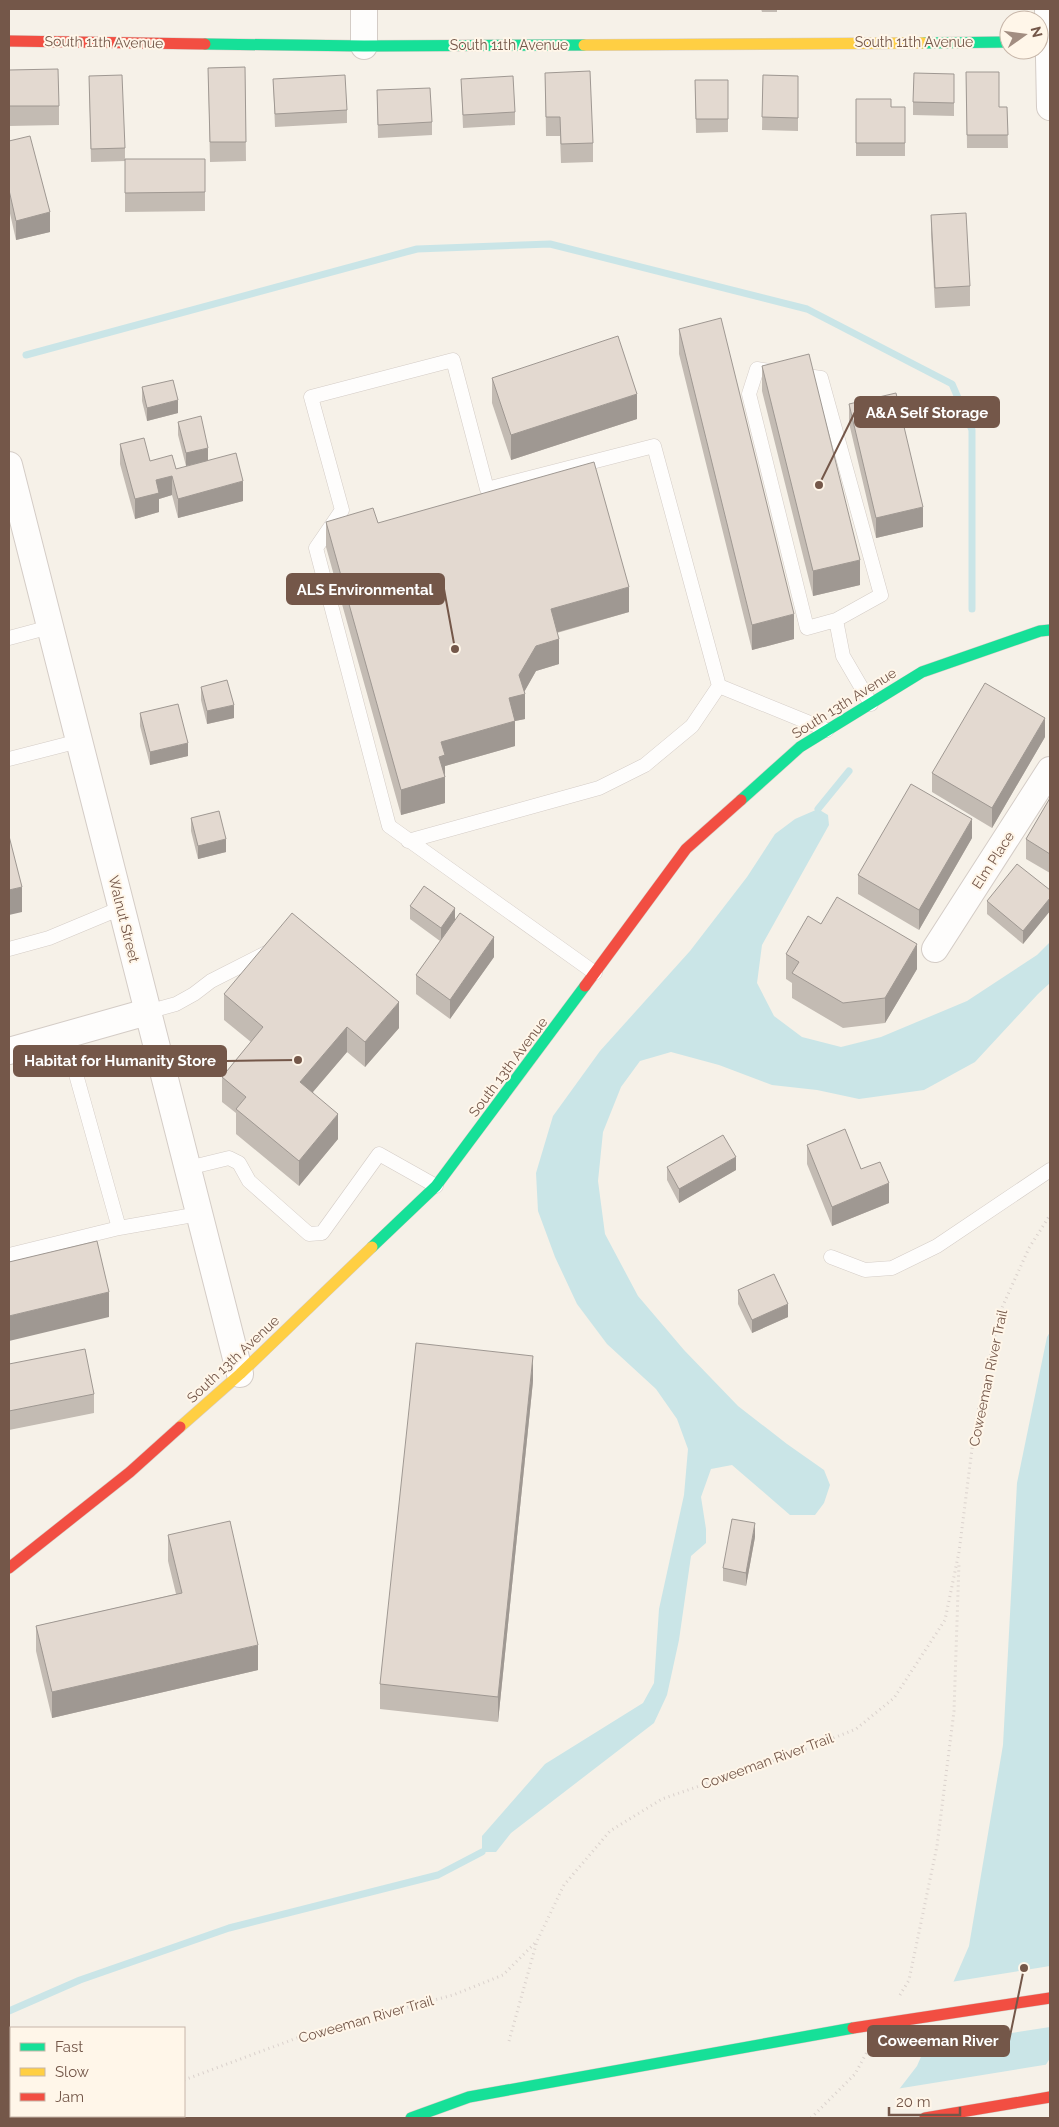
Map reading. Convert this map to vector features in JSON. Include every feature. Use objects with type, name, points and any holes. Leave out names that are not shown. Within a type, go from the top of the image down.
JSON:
[{"type":"main road","name":"South 11th Avenue","points":[[9,41],[364,46],[999,42]]},
{"type":"main road","name":"South 13th Avenue","points":[[9,1568],[130,1472],[240,1374],[436,1186],[508,1092],[686,849],[800,747],[922,672],[1040,631],[1050,630]]},
{"type":"main road","points":[[411,2118],[469,2097],[852,2028],[1050,1998]]},
{"type":"main road","points":[[925,2118],[1050,2097]]},
{"type":"street","points":[[364,9],[364,46]]},
{"type":"street","points":[[1045,60],[1050,107]]},
{"type":"street","name":"Walnut Street","points":[[9,465],[240,1374]]},
{"type":"street","name":"Elm Place","points":[[935,950],[1050,770]]},
{"type":"street","points":[[9,1051],[147,1012]]},
{"type":"lane","points":[[408,841],[599,788],[638,769],[692,726],[719,686],[654,446],[487,489],[453,360],[311,397],[342,510],[316,548],[389,826],[408,841],[596,973]]},
{"type":"lane","points":[[757,369],[821,378],[881,595],[836,620],[807,628],[749,394],[757,369]]},
{"type":"lane","points":[[836,620],[843,656],[871,704]]},
{"type":"lane","points":[[9,638],[50,627]]},
{"type":"lane","points":[[719,686],[827,730]]},
{"type":"lane","points":[[9,759],[79,741]]},
{"type":"lane","points":[[9,949],[49,938],[121,908]]},
{"type":"lane","points":[[147,1012],[176,1004],[194,994],[211,981],[270,950]]},
{"type":"lane","points":[[65,1035],[119,1228]]},
{"type":"lane","points":[[188,1168],[229,1158],[238,1163],[249,1181],[309,1234],[322,1233],[379,1154],[436,1186]]},
{"type":"lane","points":[[831,1257],[865,1270],[892,1268],[937,1246],[1050,1170]]},
{"type":"lane","points":[[9,1256],[119,1228],[199,1214]]},
{"type":"path","name":"Coweeman River Trail","points":[[509,2041],[537,1941],[564,1885],[610,1831],[662,1798],[809,1748],[856,1729],[894,1698],[945,1620],[959,1552],[975,1425],[1000,1312],[1029,1248],[1050,1215]]},
{"type":"path","name":"Coweeman River Trail","points":[[899,1997],[909,1980],[936,1846],[954,1711],[959,1552]]},
{"type":"path","name":"Coweeman River Trail","points":[[185,2080],[305,2035],[461,1992],[503,1975],[537,1941]]},
{"type":"path","points":[[811,2118],[855,2074],[870,2048]]},
{"type":"water","points":[[818,809],[828,815],[829,825],[762,945],[757,983],[774,1016],[802,1037],[841,1047],[881,1037],[967,1001],[1037,955],[1050,942],[1050,983],[975,1062],[924,1090],[859,1099],[817,1090],[772,1085],[719,1065],[671,1052],[640,1061],[621,1087],[603,1132],[598,1181],[605,1234],[638,1296],[684,1350],[738,1406],[824,1470],[830,1485],[824,1503],[815,1515],[790,1515],[732,1465],[711,1469],[701,1497],[706,1529],[706,1543],[691,1556],[679,1640],[667,1695],[654,1723],[511,1833],[496,1852],[482,1852],[482,1836],[545,1764],[643,1703],[654,1683],[659,1609],[684,1495],[688,1449],[677,1419],[656,1389],[607,1344],[577,1304],[555,1257],[538,1211],[536,1173],[553,1116],[600,1051],[690,951],[747,877],[775,834],[795,819]]},
{"type":"water","points":[[1050,1332],[1050,2058],[1014,2118],[877,2118],[917,2066],[969,1946],[1003,1745],[1017,1483],[1047,1337]]},
{"type":"pier","points":[[1050,1966],[1050,2027],[922,2047],[951,1982]]},
{"type":"pier","points":[[1050,2064],[1017,2118],[874,2118],[896,2089]]},
{"type":"building","points":[[245,67],[246,142],[210,142],[208,68]]},
{"type":"building","points":[[58,69],[59,106],[9,106],[9,70]]},
{"type":"building","points":[[590,71],[593,143],[561,144],[560,117],[546,117],[545,73]]},
{"type":"building","points":[[966,72],[999,72],[999,107],[1007,107],[1008,135],[967,135]]},
{"type":"building","points":[[914,73],[954,74],[954,103],[913,102]]},
{"type":"building","points":[[122,75],[125,148],[91,149],[89,76]]},
{"type":"building","points":[[345,75],[347,110],[275,114],[273,79]]},
{"type":"building","points":[[763,75],[798,76],[798,118],[762,117]]},
{"type":"building","points":[[513,76],[515,112],[463,115],[461,79]]},
{"type":"building","points":[[695,80],[728,80],[728,119],[696,119]]},
{"type":"building","points":[[430,88],[432,122],[378,125],[377,90]]},
{"type":"building","points":[[856,99],[891,99],[891,107],[905,107],[905,143],[856,143]]},
{"type":"building","points":[[30,136],[50,212],[16,221],[9,190],[9,141]]},
{"type":"building","points":[[125,159],[205,159],[205,192],[125,193]]},
{"type":"building","points":[[966,213],[970,286],[935,288],[931,215]]},
{"type":"building","points":[[721,318],[794,614],[752,625],[679,329]]},
{"type":"building","points":[[618,336],[637,394],[511,435],[492,378]]},
{"type":"building","points":[[809,354],[860,560],[813,571],[762,366]]},
{"type":"building","points":[[173,380],[178,400],[147,408],[142,387]]},
{"type":"building","points":[[896,393],[923,507],[876,518],[849,404]]},
{"type":"building","points":[[201,416],[208,448],[186,453],[178,422]]},
{"type":"building","points":[[144,438],[150,461],[172,455],[176,469],[236,453],[243,481],[178,499],[172,476],[156,480],[159,493],[135,499],[120,444]]},
{"type":"building","points":[[594,462],[629,587],[551,609],[559,639],[536,646],[519,675],[525,694],[509,698],[515,721],[441,742],[445,755],[439,757],[445,777],[401,790],[326,522],[373,508],[378,523]]},
{"type":"building","points":[[227,680],[234,705],[207,711],[201,687]]},
{"type":"building","points":[[985,683],[1045,718],[992,808],[932,773]]},
{"type":"building","points":[[178,704],[188,743],[150,752],[140,713]]},
{"type":"building","points":[[911,784],[972,819],[919,910],[858,875]]},
{"type":"building","points":[[1050,798],[1050,854],[1026,839]]},
{"type":"building","points":[[219,811],[226,839],[198,846],[191,818]]},
{"type":"building","points":[[9,836],[22,887],[9,890]]},
{"type":"building","points":[[1017,864],[1050,890],[1050,898],[1023,931],[987,901]]},
{"type":"building","points":[[424,886],[455,908],[441,928],[410,906]]},
{"type":"building","points":[[837,897],[917,944],[885,998],[843,1003],[792,973],[799,962],[786,954],[808,916],[821,924]]},
{"type":"building","points":[[292,913],[399,1002],[365,1042],[347,1027],[300,1082],[338,1114],[299,1161],[236,1109],[246,1097],[222,1077],[263,1027],[224,994]]},
{"type":"building","points":[[460,913],[494,937],[450,1000],[416,975]]},
{"type":"building","points":[[845,1129],[861,1169],[880,1162],[889,1183],[832,1207],[807,1145]]},
{"type":"building","points":[[723,1135],[736,1157],[679,1189],[667,1167]]},
{"type":"building","points":[[97,1241],[109,1292],[9,1316],[9,1262]]},
{"type":"building","points":[[774,1274],[788,1304],[752,1320],[738,1290]]},
{"type":"building","points":[[416,1343],[533,1356],[498,1697],[380,1684]]},
{"type":"building","points":[[85,1349],[94,1394],[9,1411],[9,1364]]},
{"type":"building","points":[[732,1519],[755,1523],[746,1573],[723,1568]]},
{"type":"building","points":[[230,1521],[258,1645],[52,1692],[36,1626],[182,1593],[168,1535]]},
{"type":"waterway","points":[[26,355],[417,249],[550,244],[807,309],[952,384],[972,430],[972,609]]},
{"type":"waterway","points":[[818,809],[849,771]]},
{"type":"waterway","points":[[9,2011],[80,1980],[229,1928],[438,1875],[482,1852]]},
{"type":"traffic: fast","points":[[924,43],[999,42]]},
{"type":"traffic: fast","points":[[205,44],[364,46],[584,45]]},
{"type":"traffic: fast","points":[[741,800],[800,747],[922,672],[1040,631],[1050,630]]},
{"type":"traffic: fast","points":[[372,1247],[436,1186],[585,986]]},
{"type":"traffic: fast","points":[[411,2118],[469,2097],[853,2028]]},
{"type":"traffic: slow","points":[[584,45],[924,43]]},
{"type":"traffic: slow","points":[[180,1427],[240,1374],[372,1247]]},
{"type":"traffic: jam","points":[[9,41],[205,44]]},
{"type":"traffic: jam","points":[[585,986],[686,849],[741,800]]},
{"type":"traffic: jam","points":[[9,1568],[130,1472],[180,1427]]},
{"type":"traffic: jam","points":[[853,2028],[1050,1998]]},
{"type":"traffic: jam","points":[[925,2118],[1050,2097]]},
{"type":"place","name":"A&A Self Storage","points":[[819,485]]},
{"type":"place","name":"ALS Environmental","points":[[455,649]]},
{"type":"place","name":"Habitat for Humanity Store","points":[[298,1060]]},
{"type":"place","name":"Coweeman River","points":[[1024,1968]]}]
